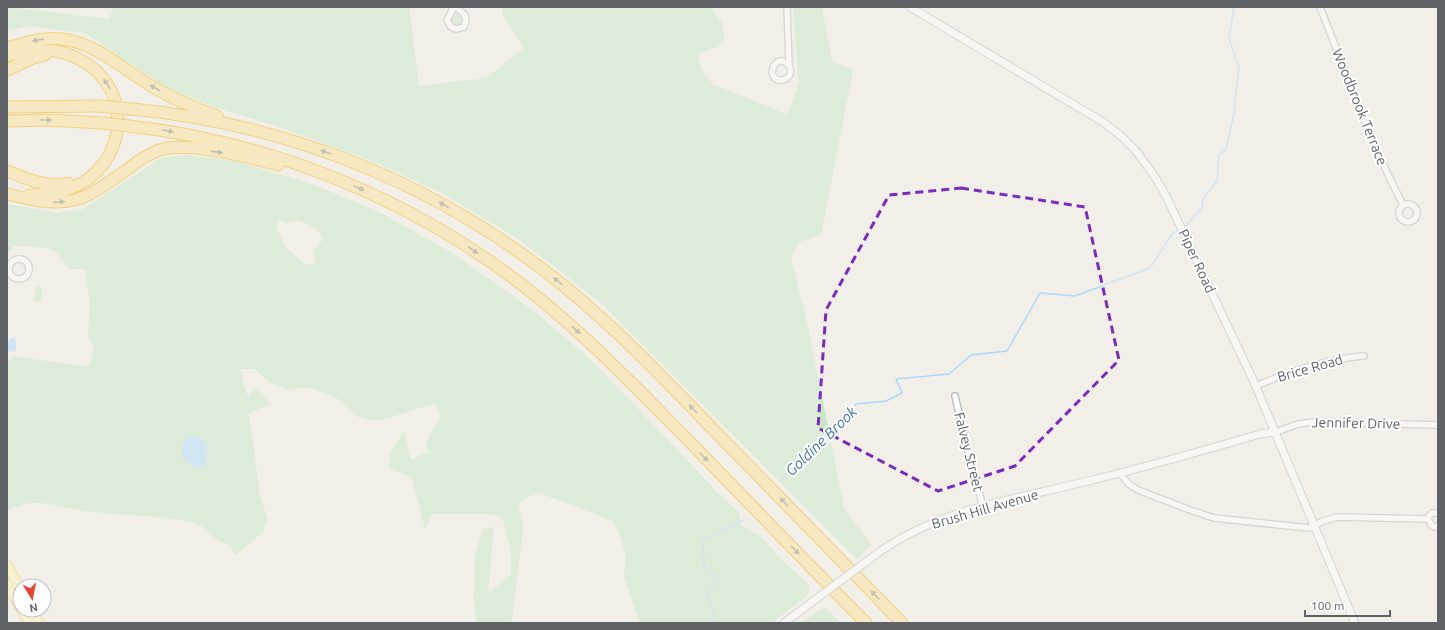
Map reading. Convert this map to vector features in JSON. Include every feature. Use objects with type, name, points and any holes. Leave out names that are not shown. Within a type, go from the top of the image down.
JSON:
[{"type":"highway","points":[[7,48],[45,39],[61,39],[80,43],[101,54],[153,87],[185,103],[354,162],[429,197],[495,236],[557,280],[604,321],[649,364],[902,623]]},
{"type":"highway","points":[[7,56],[37,50],[54,51],[71,55],[89,65],[108,85],[117,106],[119,122],[113,148],[91,177],[78,185],[59,192],[39,194],[7,194]]},
{"type":"highway","points":[[7,70],[32,58],[53,55],[71,57],[89,65]]},
{"type":"highway","points":[[7,107],[99,106],[132,109],[200,118],[248,128],[282,138]]},
{"type":"highway","points":[[7,121],[47,120],[130,126],[180,133],[241,147],[287,160],[338,179],[394,204],[448,234],[499,268],[553,310],[594,346],[866,623]]},
{"type":"highway","points":[[7,194],[45,202],[74,200],[95,191],[149,155],[165,149],[178,147],[236,155],[338,179]]},
{"type":"highway","points":[[7,171],[36,182],[58,185],[85,177],[105,160]]},
{"type":"main road","points":[[7,565],[14,578]]},
{"type":"main road","points":[[7,584],[12,593]]},
{"type":"street","points":[[787,7],[789,65]]},
{"type":"street","name":"Piper Road","points":[[910,7],[1103,122],[1136,151],[1149,168],[1166,196],[1256,386],[1355,623]]},
{"type":"street","name":"Woodbrook Terrace","points":[[1320,7],[1378,156],[1403,205]]},
{"type":"street","name":"Brice Road","points":[[1256,386],[1289,372],[1309,366],[1344,358],[1364,356]]},
{"type":"street","name":"Falvey Street","points":[[955,396],[983,507]]},
{"type":"street","name":"Jennifer Drive","points":[[1276,432],[1298,424],[1313,422],[1438,425]]},
{"type":"street","name":"Brush Hill Avenue","points":[[784,623],[899,539],[949,517],[1119,473],[1260,434],[1276,432]]},
{"type":"street","points":[[1119,473],[1130,485],[1138,490],[1214,518],[1299,528],[1309,528],[1323,521],[1336,517],[1428,519]]},
{"type":"street","points":[[1428,519],[1432,513],[1438,513]]},
{"type":"street","points":[[1428,519],[1431,525],[1434,527],[1438,526]]},
{"type":"highlighted area","points":[[961,188],[1085,207],[1119,360],[1015,466],[938,491],[818,428],[826,310],[889,195]]},
{"type":"green space","points":[[7,7],[109,19],[114,7],[409,7],[419,86],[486,78],[524,48],[503,15],[502,7],[711,7],[722,23],[724,40],[717,47],[698,54],[701,69],[713,84],[788,115],[799,82],[793,7],[822,7],[832,61],[853,70],[821,235],[799,242],[791,258],[808,326],[844,508],[871,545],[857,559],[600,302],[517,238],[442,193],[376,163],[282,128],[212,106],[167,88],[85,33],[26,26],[7,31]]},
{"type":"green space","points":[[455,14],[459,14],[463,20],[459,26],[455,26],[451,22],[451,18]]},
{"type":"green space","points":[[184,155],[235,161],[315,185],[385,215],[457,256],[531,309],[582,352],[739,513],[741,525],[761,537],[785,563],[809,585],[809,591],[806,597],[772,623],[640,623],[624,576],[626,557],[619,532],[612,521],[539,493],[523,499],[520,503],[519,509],[523,528],[512,620],[508,623],[476,623],[474,592],[475,554],[483,529],[494,527],[488,593],[511,575],[511,551],[502,517],[487,514],[432,514],[425,529],[412,478],[389,468],[390,453],[404,431],[411,460],[424,453],[429,455],[426,442],[441,416],[435,403],[395,416],[373,421],[358,417],[342,401],[310,387],[288,390],[270,383],[255,369],[240,369],[248,396],[255,388],[271,404],[248,413],[253,439],[259,491],[267,519],[263,532],[236,555],[230,546],[216,539],[201,526],[191,522],[167,518],[91,512],[41,503],[30,503],[7,510],[7,363],[13,356],[89,367],[94,346],[88,337],[90,303],[85,269],[69,269],[54,250],[32,246],[14,246],[7,254],[7,204],[57,213],[83,209],[161,158]],"holes":[[[278,220],[286,223],[297,220],[310,225],[317,230],[323,239],[313,252],[316,260],[314,265],[303,263],[286,247],[276,228]]]},
{"type":"green space","points":[[36,286],[42,287],[41,302],[34,301]]},
{"type":"green space","points":[[824,607],[841,623],[801,623]]},
{"type":"water","points":[[12,337],[15,337],[15,352],[7,351],[7,343]]},
{"type":"water","points":[[187,436],[193,436],[205,441],[207,452],[205,466],[195,468],[183,459],[182,448]]},
{"type":"waterway","name":"Goldine Brook","points":[[1186,226],[1202,208],[1203,199],[1217,181],[1219,154],[1226,150],[1234,113],[1239,68],[1229,38],[1234,7]]},
{"type":"waterway","name":"Goldine Brook","points":[[782,479],[856,404],[886,401],[902,393],[896,379],[949,374],[971,355],[1007,351],[1040,293],[1075,296],[1150,268],[1173,233],[1178,231]]},
{"type":"waterway","name":"Goldine Brook","points":[[713,623],[716,619],[707,594],[719,580],[704,568],[703,540],[744,520]]}]
